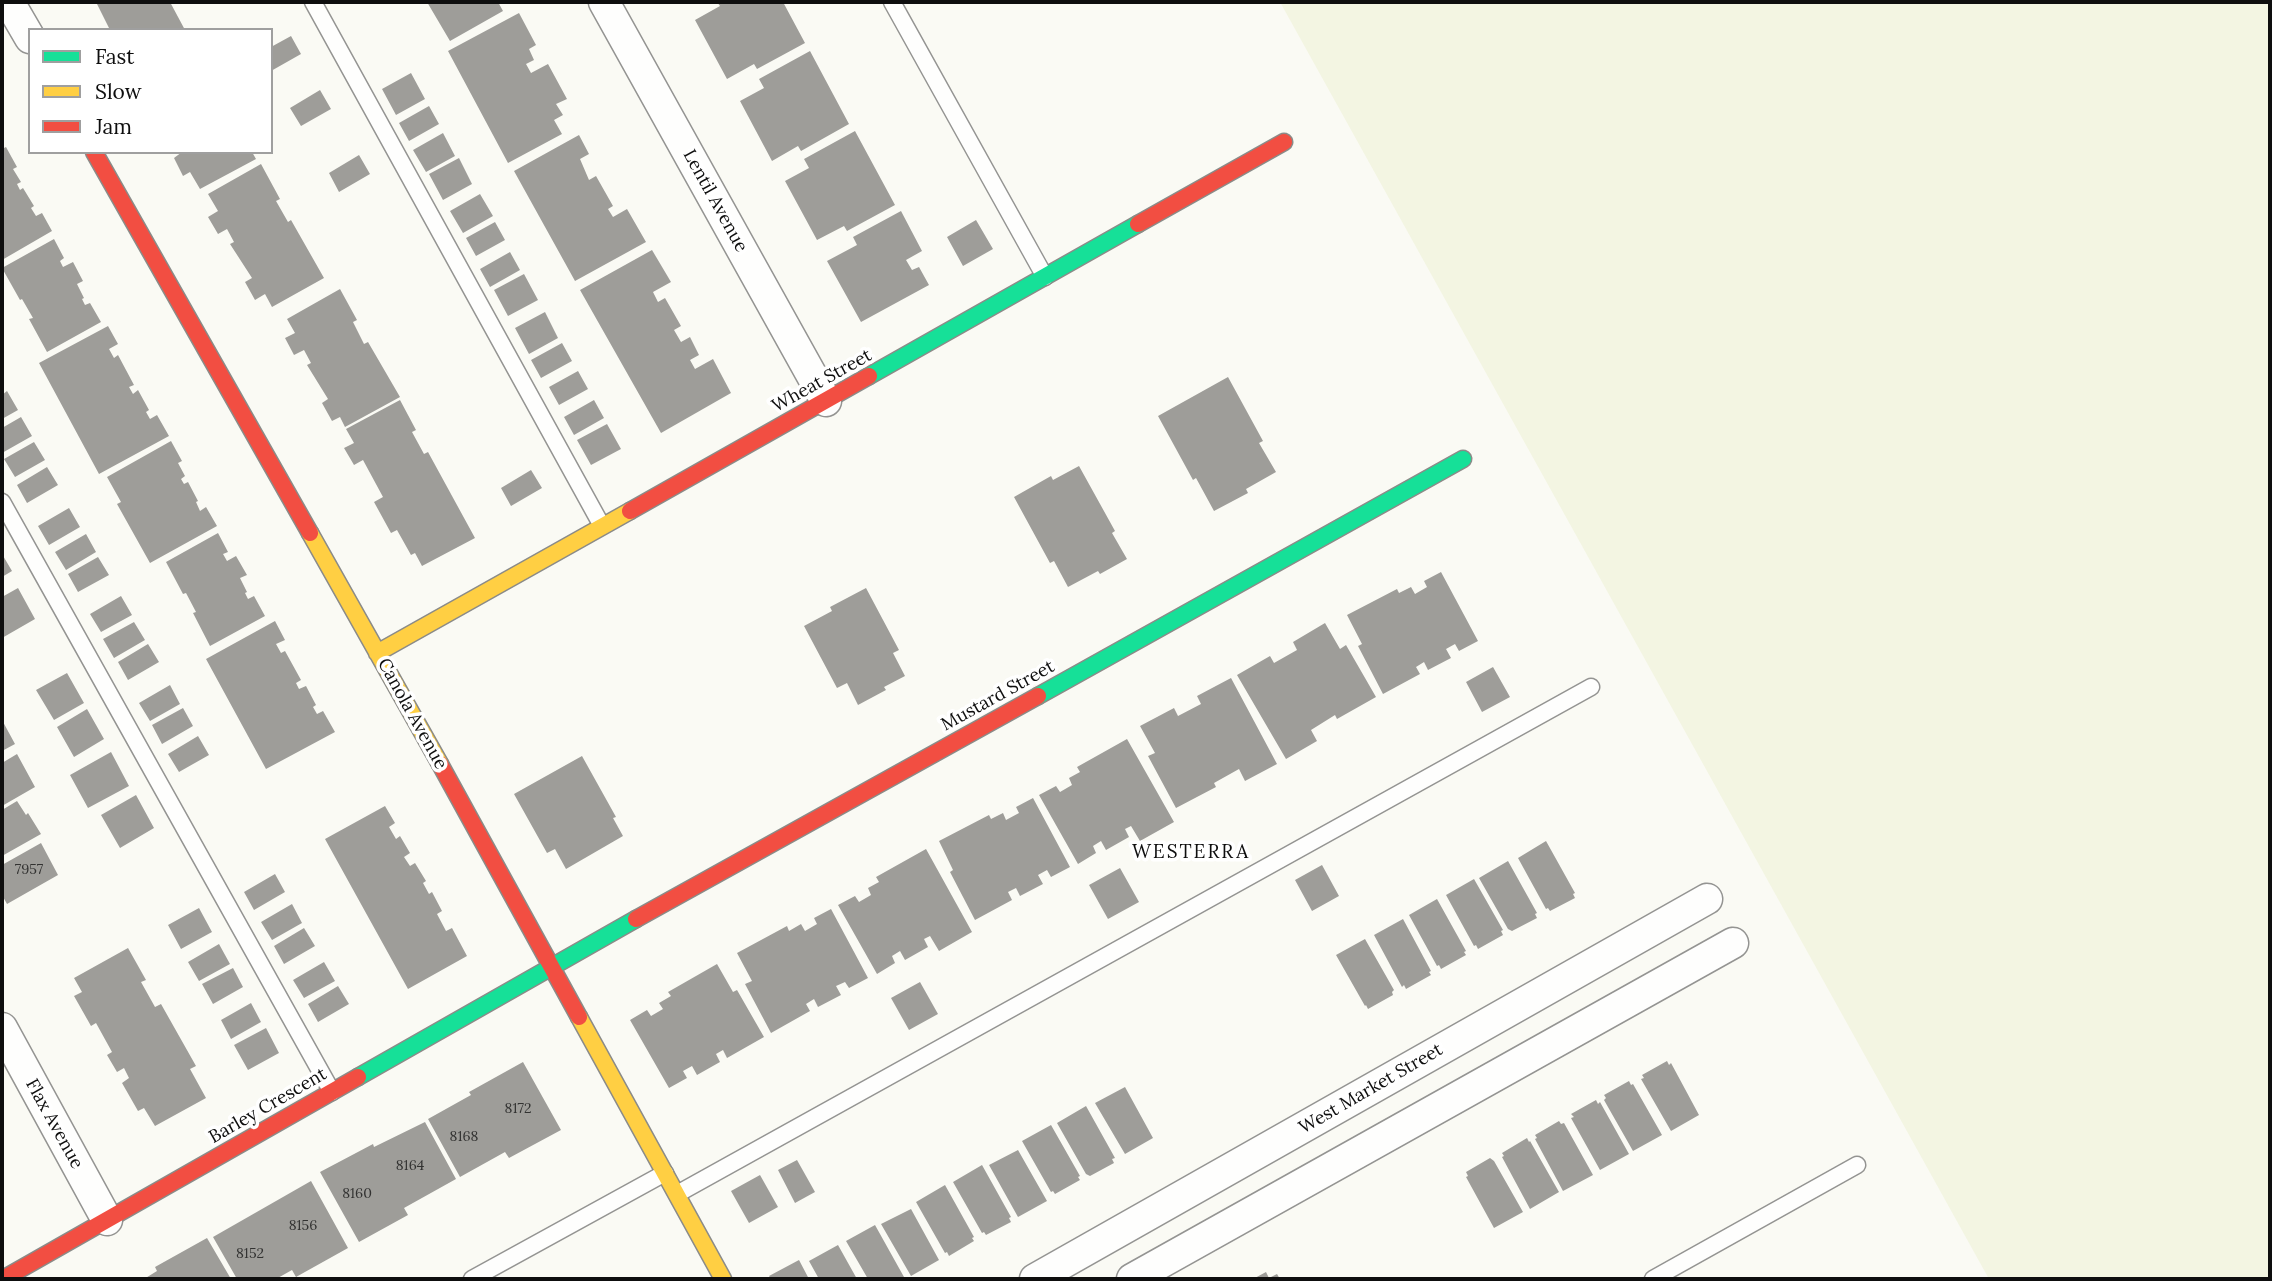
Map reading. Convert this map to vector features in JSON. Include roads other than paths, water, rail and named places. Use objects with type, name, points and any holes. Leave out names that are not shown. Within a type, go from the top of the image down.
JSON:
[{"type":"street","points":[[9,2],[28,35]]},
{"type":"street","name":"Lentil Avenue","points":[[604,2],[826,401]]},
{"type":"street","name":"Wheat Street","points":[[377,653],[1284,142]]},
{"type":"street","name":"Canola Avenue","points":[[95,154],[552,966],[723,1279]]},
{"type":"street","name":"Mustard Street","points":[[552,966],[1463,459]]},
{"type":"street","name":"West Market Street","points":[[1035,1279],[1707,899]]},
{"type":"street","points":[[1132,1279],[1733,943]]},
{"type":"street","name":"Barley Crescent","points":[[3,1279],[552,966]]},
{"type":"street","name":"Flax Avenue","points":[[2,1028],[107,1220]]},
{"type":"lane","points":[[313,2],[602,526]]},
{"type":"lane","points":[[892,2],[1045,277]]},
{"type":"lane","points":[[2,502],[332,1092]]},
{"type":"lane","points":[[677,1194],[1591,687]]},
{"type":"lane","points":[[1653,1279],[1857,1165]]},
{"type":"lane","points":[[472,1279],[665,1173]]},
{"type":"district","name":"WESTERRA","points":[[1191,853]]}]
